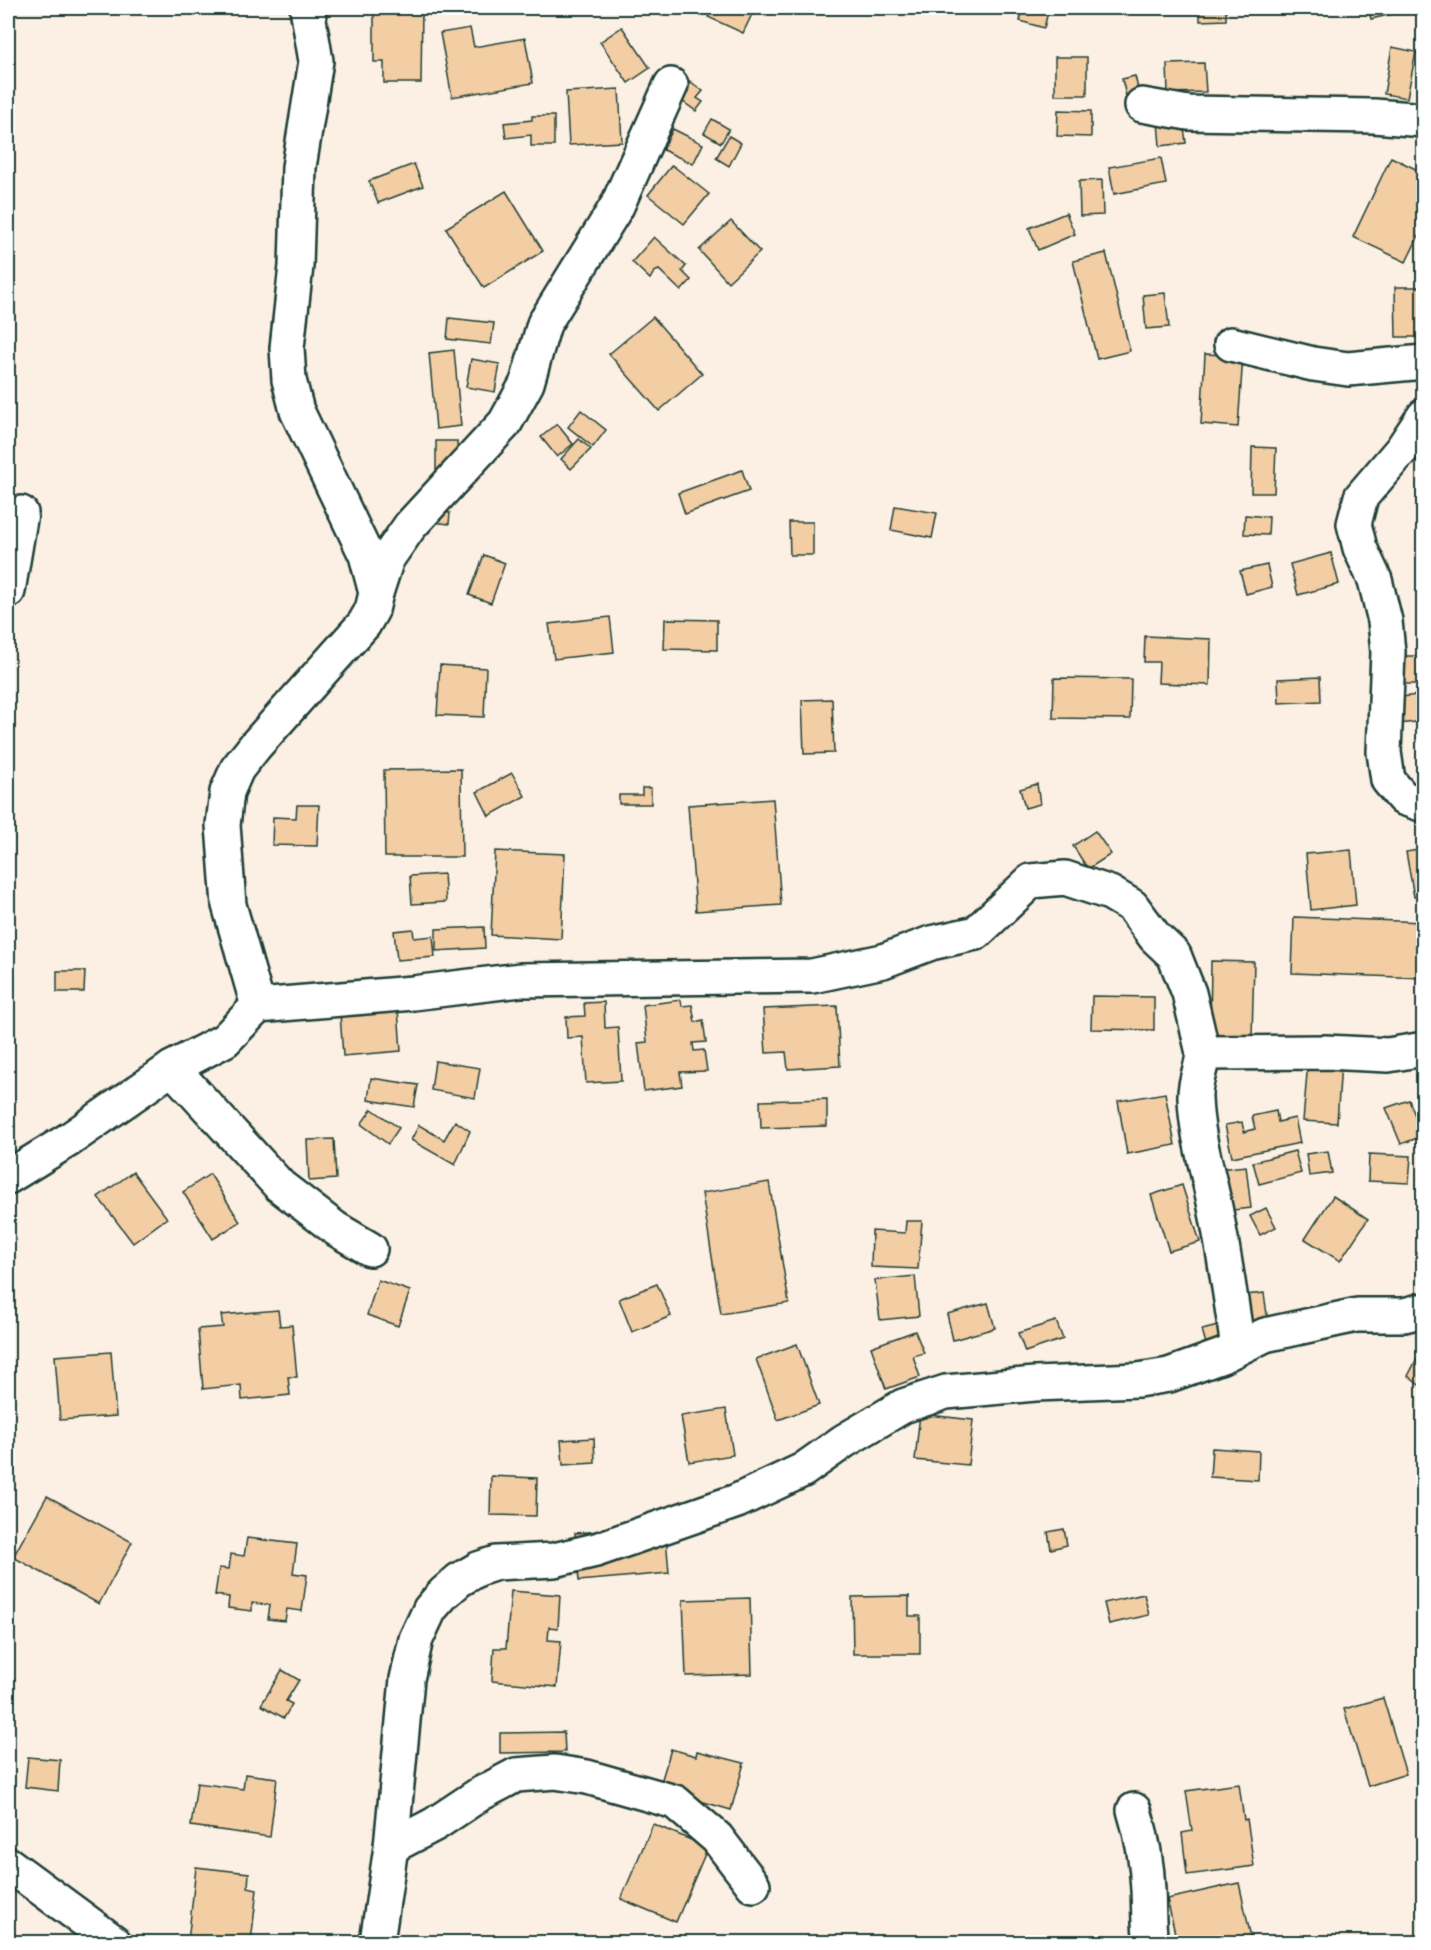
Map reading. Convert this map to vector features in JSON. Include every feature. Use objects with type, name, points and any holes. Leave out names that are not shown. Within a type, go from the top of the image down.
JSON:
[{"type":"street","points":[[307,8],[316,61],[299,167],[296,266],[287,348],[289,380],[297,411],[366,555],[376,593]]},
{"type":"street","points":[[258,1006],[228,905],[223,835],[227,792],[237,769],[364,624],[372,610],[387,559],[410,526],[506,423],[527,383],[544,324],[617,206],[671,86]]},
{"type":"street","points":[[1142,105],[1188,113],[1374,116],[1424,120]]},
{"type":"street","points":[[1231,344],[1313,364],[1348,369],[1424,362]]},
{"type":"street","points":[[1424,416],[1402,449],[1360,497],[1354,524],[1360,548],[1376,580],[1385,621],[1388,652],[1384,752],[1388,780],[1403,798],[1424,805]]},
{"type":"street","points":[[8,591],[21,513]]},
{"type":"street","points":[[8,1177],[70,1138],[172,1068],[225,1040],[258,1006],[413,993],[521,980],[812,976],[883,961],[931,943],[976,933],[1031,881],[1065,878],[1110,893],[1132,906],[1155,937],[1174,955],[1189,993],[1203,1053],[1194,1097],[1197,1125],[1225,1256],[1238,1348]]},
{"type":"street","points":[[1203,1053],[1388,1054],[1424,1049]]},
{"type":"street","points":[[172,1068],[280,1186],[336,1229],[370,1249]]},
{"type":"street","points":[[377,1942],[391,1847],[407,1679],[416,1639],[430,1609],[459,1580],[478,1569],[496,1563],[554,1560],[596,1550],[737,1501],[803,1470],[844,1441],[903,1406],[946,1392],[1024,1385],[1138,1380],[1169,1375],[1222,1356],[1265,1335],[1357,1315],[1404,1315],[1424,1310]]},
{"type":"street","points":[[391,1847],[435,1824],[480,1794],[516,1775],[555,1772],[587,1777],[675,1802],[717,1838],[753,1885]]},
{"type":"street","points":[[1134,1810],[1143,1839],[1151,1942]]},
{"type":"street","points":[[8,1864],[82,1930],[114,1942]]},
{"type":"building","points":[[374,8],[422,8],[421,83],[384,83],[384,62],[374,62]]},
{"type":"building","points":[[712,8],[755,8],[743,33],[708,17]]},
{"type":"building","points":[[1023,8],[1049,8],[1044,28],[1020,21]]},
{"type":"building","points":[[1200,8],[1226,8],[1226,20],[1200,21]]},
{"type":"building","points":[[1368,8],[1409,8],[1410,10],[1371,19]]},
{"type":"building","points":[[622,27],[650,68],[628,83],[600,42]]},
{"type":"building","points":[[470,28],[474,47],[525,38],[533,83],[452,97],[440,33]]},
{"type":"building","points":[[1392,47],[1416,52],[1407,98],[1384,94]]},
{"type":"building","points":[[1055,57],[1087,57],[1087,95],[1055,95]]},
{"type":"building","points":[[1204,63],[1206,92],[1168,93],[1167,64]]},
{"type":"building","points":[[1135,76],[1139,93],[1126,96],[1122,79]]},
{"type":"building","points":[[687,79],[703,91],[697,98],[703,102],[696,111],[675,96]]},
{"type":"building","points":[[619,89],[622,142],[569,145],[566,92]]},
{"type":"building","points":[[1058,110],[1091,111],[1091,137],[1057,136]]},
{"type":"building","points":[[532,116],[554,116],[554,146],[531,146],[531,135],[506,138],[504,123],[532,120]]},
{"type":"building","points":[[712,119],[729,129],[721,143],[704,133]]},
{"type":"building","points":[[1183,119],[1186,143],[1160,146],[1158,122]]},
{"type":"building","points":[[673,129],[703,144],[693,164],[663,150]]},
{"type":"building","points":[[729,136],[741,143],[729,166],[716,158]]},
{"type":"building","points":[[1391,157],[1424,173],[1424,225],[1406,262],[1353,237]]},
{"type":"building","points":[[1161,158],[1166,184],[1114,194],[1109,167]]},
{"type":"building","points":[[414,164],[423,186],[378,203],[369,181]]},
{"type":"building","points":[[672,165],[709,194],[684,224],[648,195]]},
{"type":"building","points":[[1102,180],[1103,215],[1080,216],[1079,181]]},
{"type":"building","points":[[506,191],[543,251],[484,288],[446,228]]},
{"type":"building","points":[[1066,213],[1075,234],[1038,250],[1029,228]]},
{"type":"building","points":[[731,221],[760,252],[728,282],[699,250]]},
{"type":"building","points":[[654,237],[686,266],[682,271],[691,280],[681,291],[659,270],[654,272],[650,279],[632,262]]},
{"type":"building","points":[[1106,253],[1130,351],[1097,359],[1073,261]]},
{"type":"building","points":[[1395,287],[1424,287],[1424,337],[1396,337]]},
{"type":"building","points":[[1165,293],[1169,327],[1146,329],[1143,295]]},
{"type":"building","points":[[653,317],[702,374],[659,411],[609,354]]},
{"type":"building","points":[[449,318],[494,323],[491,344],[447,339]]},
{"type":"building","points":[[454,350],[461,426],[436,429],[429,353]]},
{"type":"building","points":[[1205,354],[1243,356],[1238,427],[1201,424]]},
{"type":"building","points":[[471,359],[500,364],[495,392],[466,387]]},
{"type":"building","points":[[581,410],[606,430],[593,447],[568,427]]},
{"type":"building","points":[[557,424],[573,444],[557,457],[541,437]]},
{"type":"building","points":[[579,439],[591,449],[571,469],[561,459]]},
{"type":"building","points":[[436,441],[457,441],[458,469],[436,470]]},
{"type":"building","points":[[1252,447],[1276,448],[1274,493],[1251,493]]},
{"type":"building","points":[[742,470],[749,491],[685,514],[678,493]]},
{"type":"building","points":[[895,506],[937,513],[932,538],[891,530]]},
{"type":"building","points":[[435,511],[450,513],[449,524],[433,522]]},
{"type":"building","points":[[1245,515],[1269,517],[1268,535],[1244,534]]},
{"type":"building","points":[[789,522],[813,522],[813,555],[790,555]]},
{"type":"building","points":[[1331,553],[1339,584],[1298,595],[1290,564]]},
{"type":"building","points":[[484,555],[505,563],[491,603],[469,595]]},
{"type":"building","points":[[1267,565],[1272,587],[1246,594],[1240,571]]},
{"type":"building","points":[[610,617],[614,652],[554,659],[549,624]]},
{"type":"building","points":[[665,619],[717,620],[717,650],[664,649]]},
{"type":"building","points":[[1145,636],[1211,639],[1210,685],[1158,683],[1159,662],[1144,662]]},
{"type":"building","points":[[1395,656],[1424,656],[1424,684],[1395,684]]},
{"type":"building","points":[[440,665],[486,668],[484,717],[437,715]]},
{"type":"building","points":[[1320,677],[1321,701],[1279,703],[1278,679]]},
{"type":"building","points":[[1054,678],[1131,679],[1130,719],[1053,718]]},
{"type":"building","points":[[1424,694],[1424,721],[1390,725],[1387,699]]},
{"type":"building","points":[[832,699],[834,753],[804,754],[802,700]]},
{"type":"building","points":[[461,769],[462,857],[385,857],[384,770]]},
{"type":"building","points":[[512,773],[525,796],[489,816],[477,792]]},
{"type":"building","points":[[1037,784],[1040,804],[1025,808],[1020,789]]},
{"type":"building","points":[[642,788],[651,788],[651,804],[619,804],[619,795],[642,795]]},
{"type":"building","points":[[773,799],[781,905],[696,911],[688,805]]},
{"type":"building","points":[[297,805],[319,805],[317,846],[272,845],[273,817],[296,818]]},
{"type":"building","points":[[1095,831],[1111,854],[1088,869],[1073,846]]},
{"type":"building","points":[[1424,849],[1424,896],[1414,897],[1406,852]]},
{"type":"building","points":[[1351,850],[1356,905],[1311,910],[1306,854]]},
{"type":"building","points":[[495,851],[565,854],[561,939],[491,935]]},
{"type":"building","points":[[444,874],[446,902],[412,904],[410,876]]},
{"type":"building","points":[[1294,917],[1424,922],[1424,978],[1292,973]]},
{"type":"building","points":[[484,927],[485,948],[436,951],[436,929]]},
{"type":"building","points":[[413,929],[414,938],[433,936],[435,957],[397,960],[394,931]]},
{"type":"building","points":[[1211,961],[1254,962],[1252,1036],[1210,1036]]},
{"type":"building","points":[[57,971],[85,971],[84,992],[57,992]]},
{"type":"building","points":[[1092,996],[1154,997],[1154,1030],[1091,1029]]},
{"type":"building","points":[[681,1000],[682,1006],[692,1005],[695,1022],[703,1020],[706,1042],[693,1043],[694,1051],[704,1050],[707,1071],[680,1072],[682,1086],[644,1091],[638,1043],[647,1042],[643,1005]]},
{"type":"building","points":[[604,1002],[605,1028],[618,1027],[621,1081],[586,1083],[583,1037],[567,1038],[566,1017],[585,1016],[584,1003]]},
{"type":"building","points":[[837,1006],[840,1066],[788,1069],[786,1052],[766,1053],[763,1009]]},
{"type":"building","points":[[398,1009],[401,1051],[343,1056],[340,1014]]},
{"type":"building","points":[[435,1061],[480,1068],[475,1098],[431,1090]]},
{"type":"building","points":[[1308,1061],[1341,1063],[1337,1123],[1303,1121]]},
{"type":"building","points":[[371,1078],[418,1085],[414,1107],[368,1100]]},
{"type":"building","points":[[1165,1093],[1175,1145],[1127,1154],[1118,1101]]},
{"type":"building","points":[[827,1099],[827,1126],[761,1128],[760,1101]]},
{"type":"building","points":[[1409,1100],[1423,1136],[1401,1144],[1386,1108]]},
{"type":"building","points":[[372,1109],[399,1128],[388,1144],[361,1124]]},
{"type":"building","points":[[1276,1111],[1278,1122],[1295,1118],[1300,1143],[1232,1157],[1225,1125],[1242,1122],[1244,1132],[1255,1129],[1252,1116]]},
{"type":"building","points":[[455,1121],[470,1131],[455,1165],[411,1140],[419,1125],[444,1140]]},
{"type":"building","points":[[334,1139],[336,1179],[309,1181],[307,1140]]},
{"type":"building","points":[[1295,1151],[1301,1173],[1259,1184],[1253,1162]]},
{"type":"building","points":[[1328,1151],[1332,1173],[1309,1176],[1306,1154]]},
{"type":"building","points":[[1369,1154],[1411,1156],[1409,1183],[1368,1181]]},
{"type":"building","points":[[1246,1166],[1251,1208],[1224,1211],[1218,1169]]},
{"type":"building","points":[[133,1172],[167,1218],[133,1243],[98,1197]]},
{"type":"building","points":[[210,1174],[240,1222],[213,1239],[183,1192]]},
{"type":"building","points":[[769,1182],[789,1303],[721,1314],[702,1193]]},
{"type":"building","points":[[1182,1185],[1200,1242],[1169,1251],[1151,1195]]},
{"type":"building","points":[[1333,1196],[1368,1219],[1340,1261],[1305,1239]]},
{"type":"building","points":[[1266,1208],[1276,1227],[1260,1235],[1250,1216]]},
{"type":"building","points":[[906,1221],[922,1221],[918,1269],[871,1267],[872,1231],[905,1233]]},
{"type":"building","points":[[915,1276],[919,1316],[880,1320],[875,1280]]},
{"type":"building","points":[[378,1280],[410,1291],[398,1326],[367,1315]]},
{"type":"building","points":[[657,1284],[671,1316],[632,1332],[619,1299]]},
{"type":"building","points":[[1264,1293],[1268,1322],[1249,1325],[1245,1295]]},
{"type":"building","points":[[988,1303],[995,1328],[953,1340],[947,1314]]},
{"type":"building","points":[[278,1310],[280,1326],[292,1325],[297,1377],[288,1377],[290,1395],[242,1400],[241,1385],[203,1389],[198,1329],[223,1327],[221,1315]]},
{"type":"building","points":[[1056,1321],[1063,1339],[1025,1352],[1018,1333]]},
{"type":"building","points":[[1222,1325],[1228,1349],[1209,1354],[1202,1330]]},
{"type":"building","points":[[915,1331],[924,1353],[913,1356],[920,1377],[886,1389],[871,1347]]},
{"type":"building","points":[[797,1344],[819,1405],[778,1420],[756,1359]]},
{"type":"building","points":[[1424,1347],[1424,1389],[1408,1376]]},
{"type":"building","points":[[111,1352],[116,1416],[60,1420],[55,1356]]},
{"type":"building","points":[[726,1409],[733,1455],[689,1462],[681,1416]]},
{"type":"building","points":[[920,1414],[973,1420],[968,1465],[915,1460]]},
{"type":"building","points":[[594,1438],[595,1463],[563,1465],[561,1440]]},
{"type":"building","points":[[1212,1448],[1259,1451],[1258,1480],[1210,1477]]},
{"type":"building","points":[[491,1476],[537,1478],[536,1516],[490,1515]]},
{"type":"building","points":[[47,1496],[132,1542],[99,1604],[13,1557]]},
{"type":"building","points":[[665,1526],[669,1573],[579,1581],[575,1533]]},
{"type":"building","points":[[1064,1529],[1067,1545],[1051,1549],[1048,1532]]},
{"type":"building","points":[[247,1538],[297,1544],[293,1573],[307,1575],[302,1611],[287,1609],[285,1621],[268,1619],[270,1605],[252,1603],[252,1611],[228,1608],[229,1597],[215,1595],[219,1568],[229,1569],[231,1554],[244,1556]]},
{"type":"building","points":[[511,1591],[560,1595],[558,1628],[549,1627],[548,1640],[561,1641],[557,1687],[492,1681],[494,1648],[506,1648]]},
{"type":"building","points":[[1144,1594],[1149,1615],[1109,1624],[1104,1603]]},
{"type":"building","points":[[909,1596],[909,1616],[920,1616],[920,1654],[853,1654],[852,1597]]},
{"type":"building","points":[[750,1598],[752,1674],[686,1676],[683,1600]]},
{"type":"building","points":[[282,1670],[299,1680],[286,1701],[292,1704],[284,1718],[261,1705]]},
{"type":"building","points":[[1383,1698],[1406,1774],[1368,1786],[1344,1709]]},
{"type":"building","points":[[564,1732],[565,1752],[500,1753],[500,1733]]},
{"type":"building","points":[[671,1749],[696,1756],[697,1751],[744,1763],[731,1810],[659,1789]]},
{"type":"building","points":[[28,1757],[60,1760],[58,1791],[25,1787]]},
{"type":"building","points":[[245,1774],[277,1778],[270,1837],[191,1826],[197,1783],[243,1789]]},
{"type":"building","points":[[1239,1784],[1254,1866],[1187,1875],[1182,1833],[1192,1831],[1186,1791]]},
{"type":"building","points":[[653,1824],[708,1847],[676,1922],[621,1899]]},
{"type":"building","points":[[196,1867],[249,1873],[248,1887],[257,1889],[251,1942],[188,1942]]},
{"type":"building","points":[[1239,1883],[1252,1942],[1177,1942],[1167,1899]]}]
